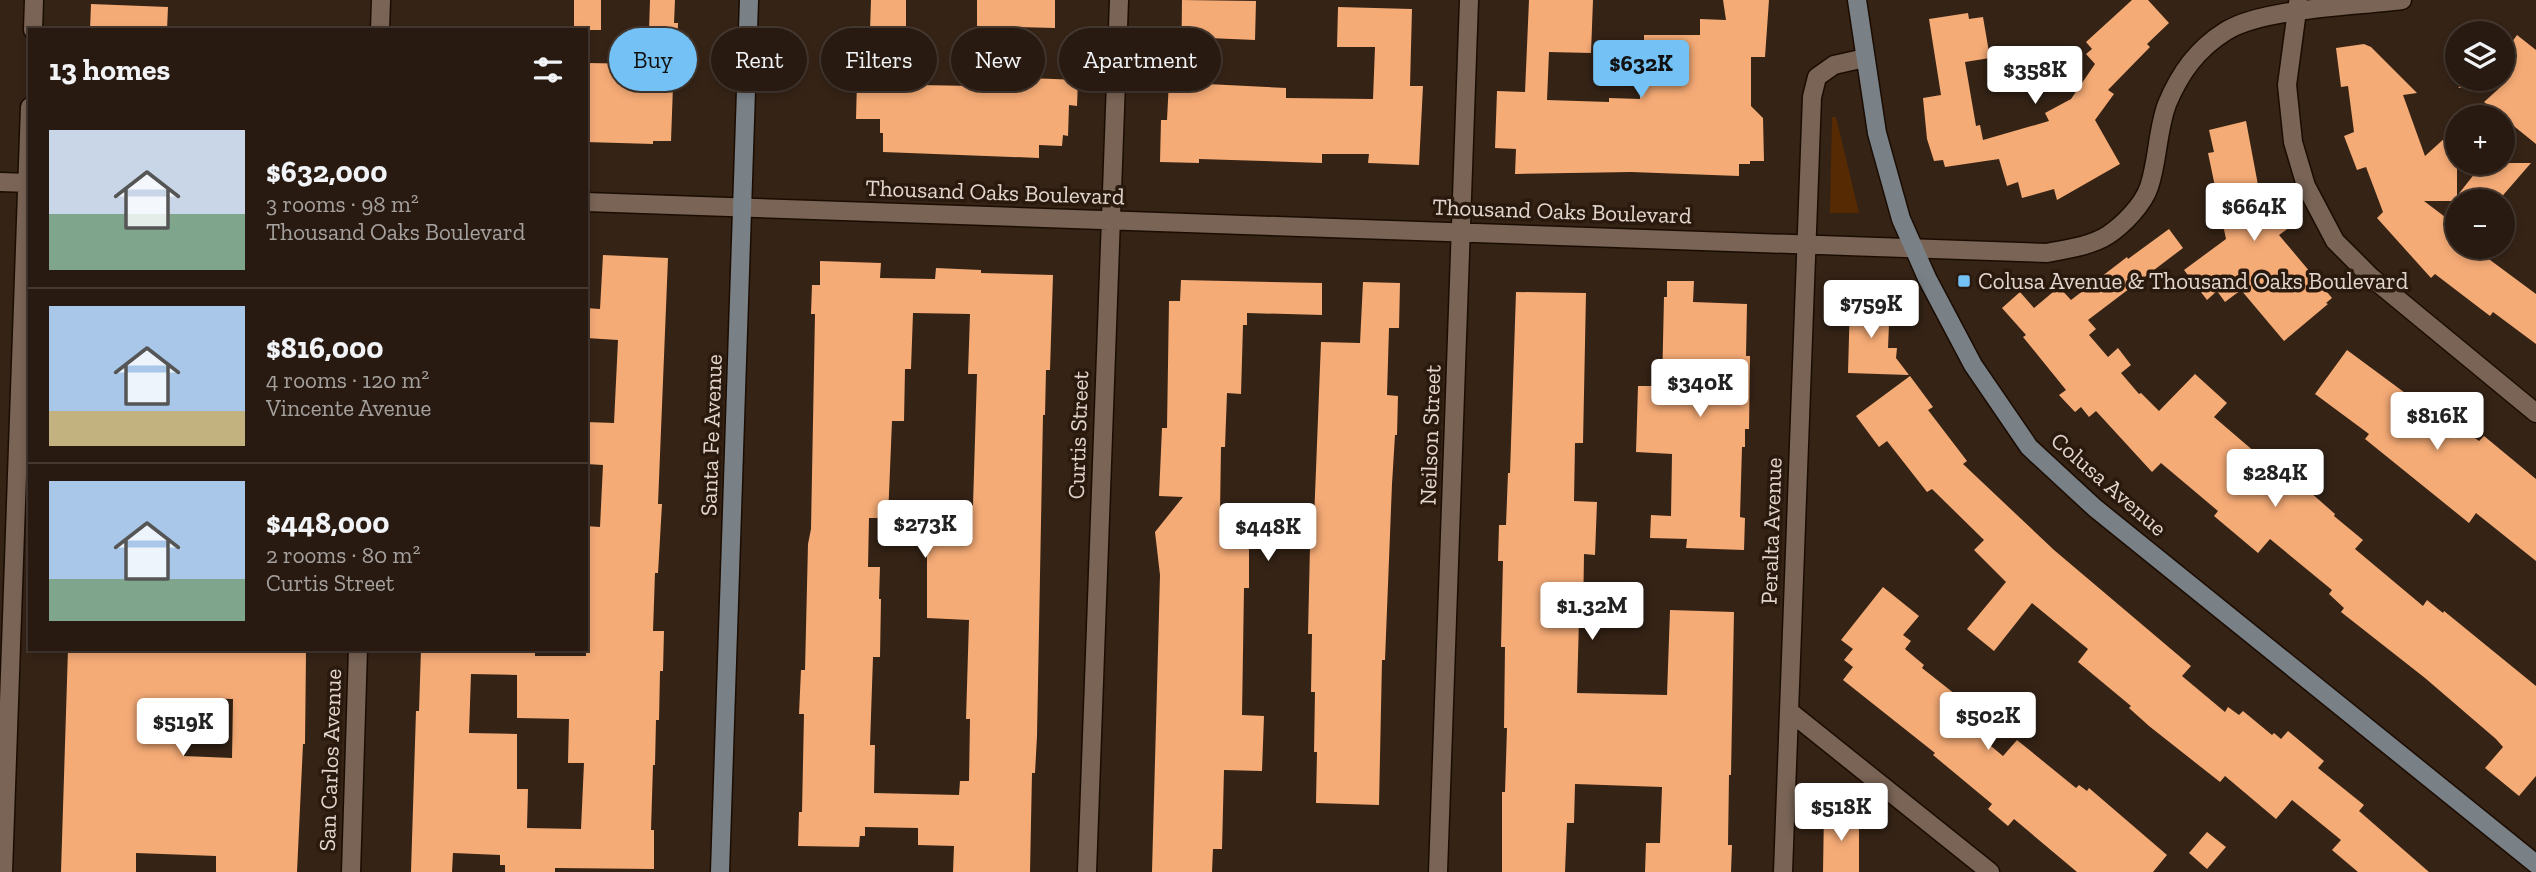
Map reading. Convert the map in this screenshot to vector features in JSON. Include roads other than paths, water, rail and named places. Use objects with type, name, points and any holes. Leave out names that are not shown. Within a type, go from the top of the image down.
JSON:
[{"type":"street","points":[[33,28],[34,0]]},
{"type":"street","points":[[380,28],[381,0]]},
{"type":"street","name":"Santa Fe Avenue","points":[[720,872],[749,0]]},
{"type":"street","name":"Curtis Street","points":[[1087,872],[1119,0]]},
{"type":"street","name":"Neilson Street","points":[[1438,872],[1469,0]]},
{"type":"street","name":"Colusa Avenue","points":[[1857,0],[1877,133],[1901,219],[1973,365],[2029,447],[2095,509],[2536,864]]},
{"type":"street","name":"Thousand Oaks Boulevard","points":[[588,202],[2047,253],[2078,247],[2107,236],[2131,215],[2149,189],[2167,105],[2190,60],[2228,30],[2250,20],[2297,6],[2402,0]]},
{"type":"street","points":[[2297,6],[2287,85],[2293,142],[2306,186],[2335,241],[2371,277],[2536,413]]},
{"type":"street","name":"Peralta Avenue","points":[[1783,872],[1812,97],[1817,78],[1834,65],[1865,58]]},
{"type":"street","points":[[0,182],[28,183],[3,872]]},
{"type":"street","name":"San Carlos Avenue","points":[[351,872],[358,651]]},
{"type":"street","points":[[1789,711],[1990,872]]},
{"type":"place","name":"Colusa Avenue & Thousand Oaks Boulevard","points":[[1964,281]]}]
